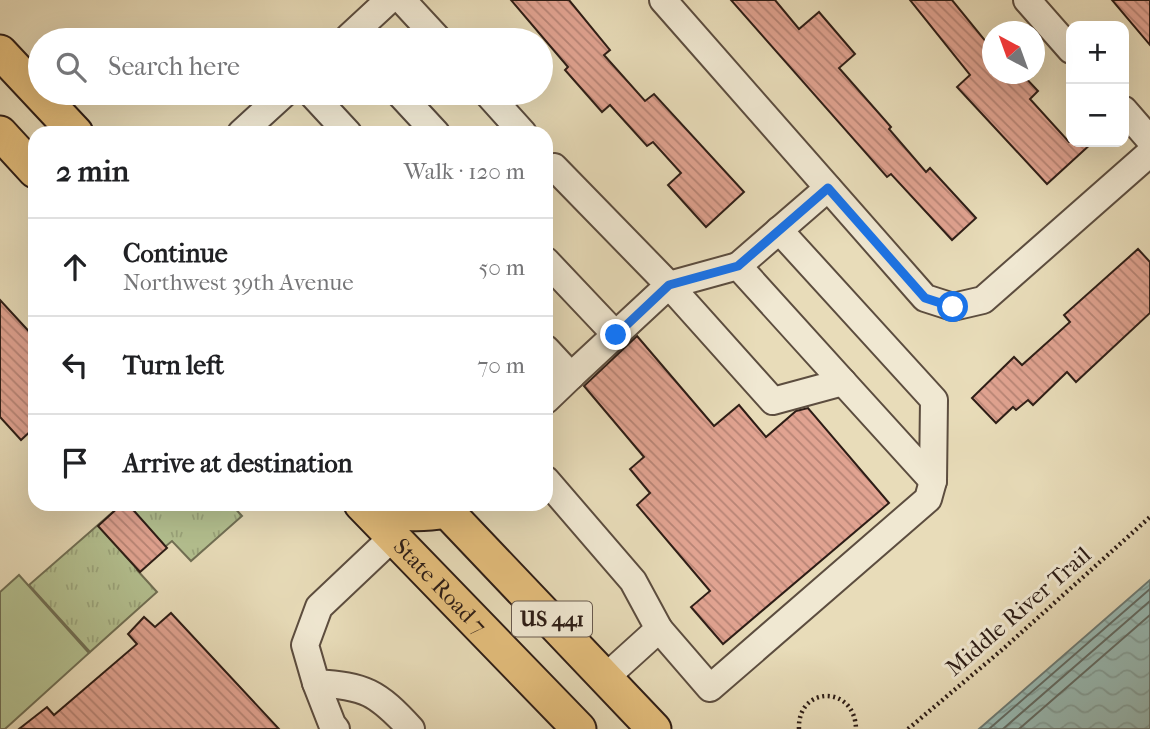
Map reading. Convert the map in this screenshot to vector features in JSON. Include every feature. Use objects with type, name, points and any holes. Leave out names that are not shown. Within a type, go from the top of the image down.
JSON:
[{"type":"main road","points":[[0,52],[28,82]]},
{"type":"main road","points":[[50,105],[69,126]]},
{"type":"main road","points":[[0,133],[28,163]]},
{"type":"main road","name":"State Road 7","points":[[368,511],[579,729]]},
{"type":"main road","points":[[392,511],[413,515],[430,511]]},
{"type":"main road","name":"US 441","points":[[452,511],[654,729]]},
{"type":"street","points":[[360,28],[389,0]]},
{"type":"street","points":[[402,0],[428,28]]},
{"type":"street","points":[[663,0],[925,298],[953,307],[983,300],[1150,153]]},
{"type":"street","points":[[1027,0],[1066,44]]},
{"type":"street","points":[[249,126],[272,105]]},
{"type":"street","points":[[322,105],[342,126]]},
{"type":"street","points":[[410,105],[430,126]]},
{"type":"street","points":[[498,105],[517,126]]},
{"type":"street","points":[[1129,116],[1150,140]]},
{"type":"street","points":[[553,168],[669,285],[774,401],[844,382]]},
{"type":"street","points":[[553,393],[669,285],[738,266],[828,188]]},
{"type":"street","points":[[553,488],[633,581],[659,629],[710,688],[928,499],[933,481],[934,400],[779,230]]},
{"type":"street","points":[[738,266],[933,481]]},
{"type":"street","points":[[553,268],[616,335]]},
{"type":"street","points":[[553,357],[571,376]]},
{"type":"street","points":[[336,729],[316,683],[305,645],[319,607],[394,536]]},
{"type":"street","points":[[606,677],[659,629]]},
{"type":"street","points":[[316,683],[349,685],[374,694],[411,729]]},
{"type":"path","name":"Middle River Trail","points":[[908,729],[1003,649],[1150,517]]},
{"type":"path","points":[[797,728],[803,708],[810,701],[829,696],[838,698],[853,710],[856,729]]},
{"type":"green space","points":[[114,511],[237,511],[242,516],[191,561],[172,541],[137,570],[157,592],[90,652],[29,585]]},
{"type":"green space","points":[[19,575],[89,653],[5,729],[0,729],[0,592]]},
{"type":"water","points":[[1150,580],[1150,729],[979,729]]},
{"type":"building","points":[[511,0],[569,0],[610,50],[604,55],[645,101],[654,94],[744,192],[706,227],[668,185],[681,173],[653,142],[647,146],[610,105],[602,112],[565,70],[568,67],[553,49],[553,28],[535,28]]},
{"type":"building","points":[[731,0],[775,0],[799,29],[819,12],[855,54],[839,68],[926,172],[930,168],[976,218],[952,240],[891,174],[887,177]]},
{"type":"building","points":[[910,0],[952,0],[982,37],[982,84],[1031,84],[1038,91],[1030,99],[1066,139],[1066,147],[1088,147],[1047,184],[957,87],[970,75]]},
{"type":"building","points":[[1112,0],[1150,0],[1150,45]]},
{"type":"building","points":[[1138,249],[1150,262],[1150,313],[1076,382],[1067,372],[1033,405],[1028,400],[1016,410],[1013,407],[996,423],[972,398],[1014,357],[1022,365],[1070,322],[1064,315]]},
{"type":"building","points":[[0,300],[28,330],[28,434],[21,440],[0,417]]},
{"type":"building","points":[[637,336],[714,426],[739,405],[766,437],[796,411],[808,408],[889,503],[723,644],[691,607],[710,591],[637,505],[650,493],[630,469],[644,457],[584,386]]},
{"type":"building","points":[[114,511],[134,511],[167,548],[140,572],[98,526]]},
{"type":"building","points":[[171,613],[279,729],[19,729],[47,707],[54,715],[137,644],[128,634],[144,617],[155,627]]},
{"type":"route","points":[[616,335],[669,285],[738,266],[828,188],[925,298],[953,307]]}]
